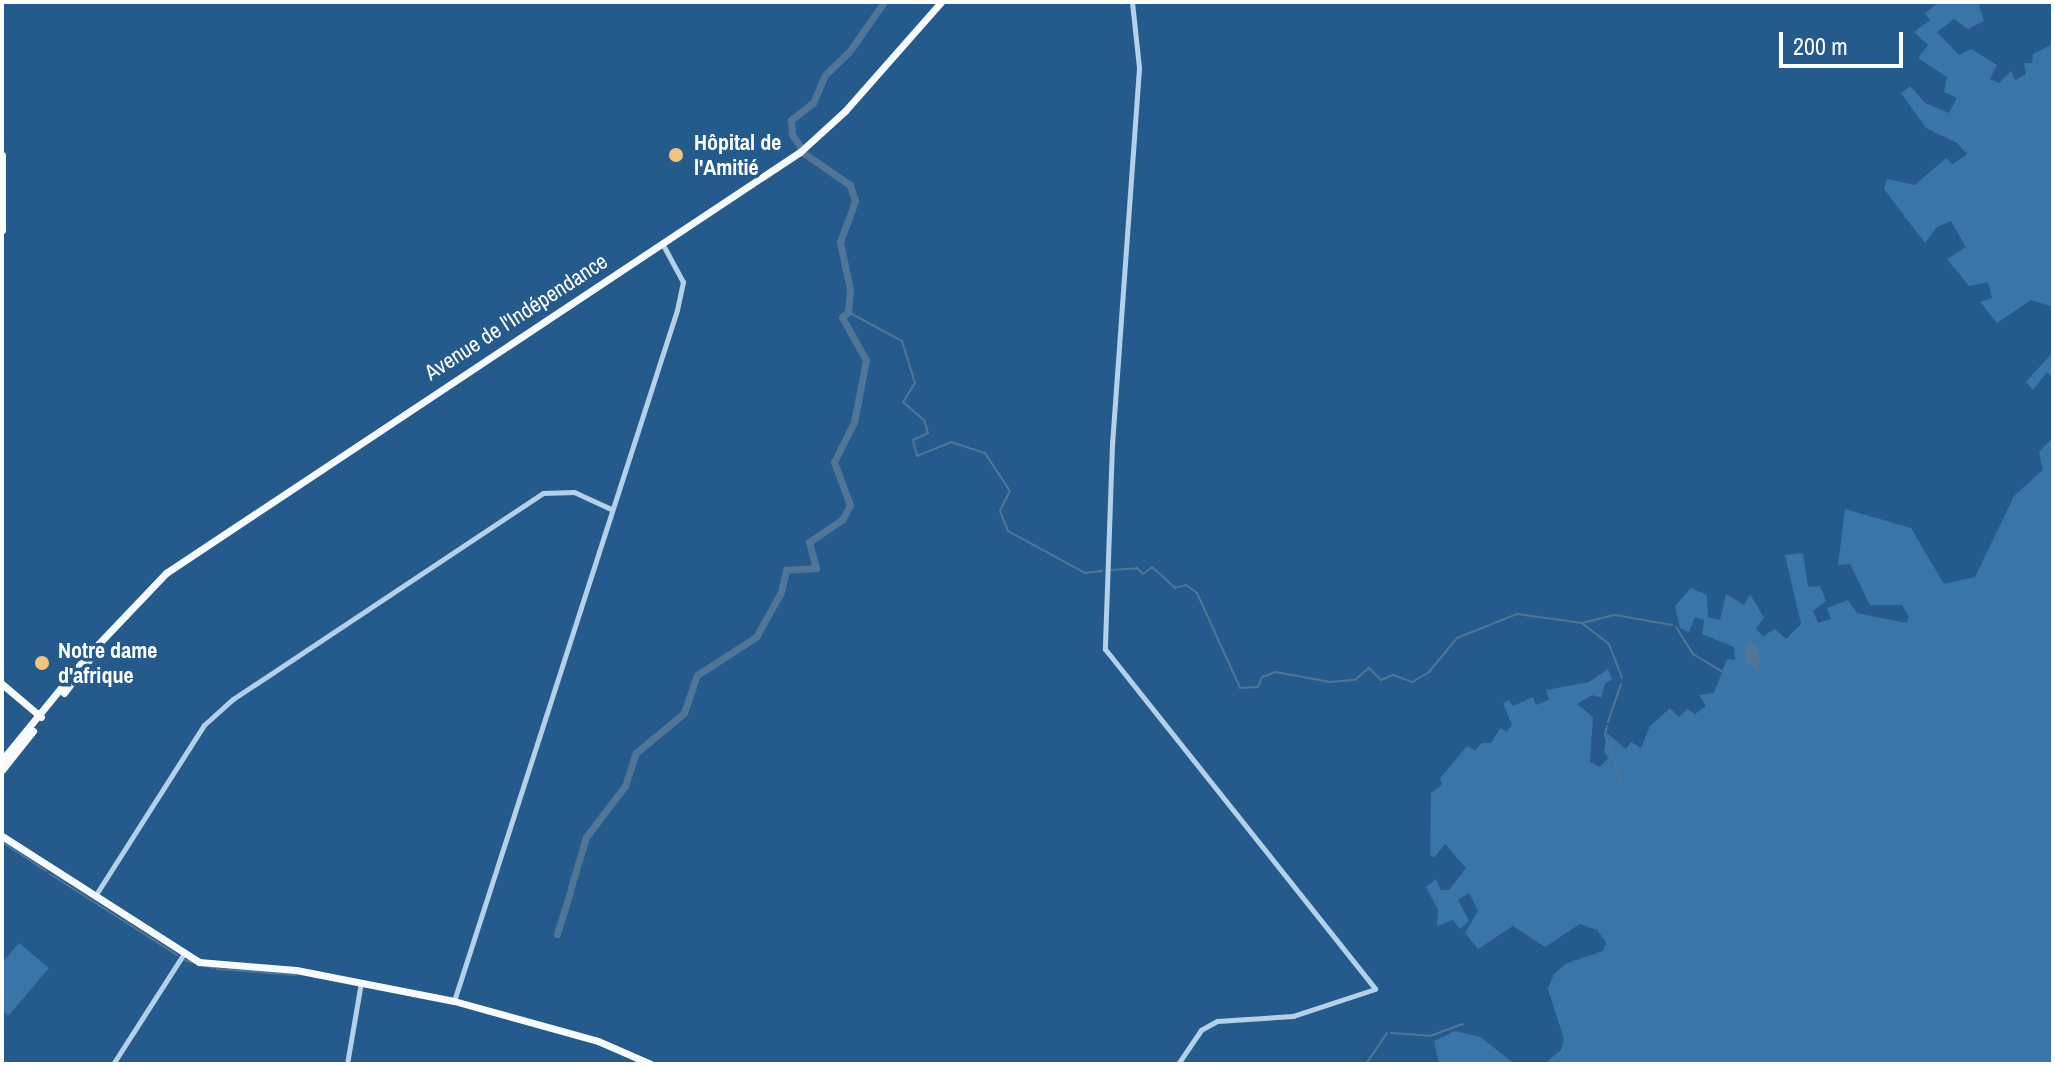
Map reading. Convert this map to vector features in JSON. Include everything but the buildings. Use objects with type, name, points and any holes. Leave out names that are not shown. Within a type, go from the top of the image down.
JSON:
[{"type":"main road","name":"Avenue de l'Indépendance","points":[[2,760],[134,603],[185,558],[803,149],[854,101],[941,2]]},
{"type":"main road","points":[[2,155],[2,230]]},
{"type":"main road","name":"Avenue de l'Indépendance","points":[[2,770],[97,647]]},
{"type":"main road","points":[[2,684],[41,717]]},
{"type":"main road","points":[[28,705],[51,702]]},
{"type":"main road","points":[[28,705],[30,727]]},
{"type":"main road","points":[[2,836],[183,955],[199,962],[361,981],[454,1001],[598,1041],[651,1064]]},
{"type":"street","points":[[1132,2],[1139,68],[1112,444],[1105,649],[1375,989],[1293,1016],[1217,1021],[1201,1030],[1178,1064]]},
{"type":"street","points":[[454,1001],[682,288],[662,243]]},
{"type":"street","points":[[95,896],[204,725],[223,707],[543,493],[574,492],[611,509]]},
{"type":"street","points":[[113,1064],[183,955]]},
{"type":"street","points":[[347,1064],[361,981]]},
{"type":"shaded area","points":[[1978,2],[1984,21],[1968,29],[1954,19],[1937,32],[1959,55],[1971,49],[1997,65],[1990,79],[1999,83],[2011,71],[2015,80],[2026,74],[2024,63],[2032,63],[2033,54],[2053,44],[2053,307],[2031,300],[1997,323],[1980,302],[1992,298],[1988,282],[1969,286],[1947,259],[1966,247],[1951,221],[1937,227],[1925,243],[1884,189],[1887,179],[1915,185],[1946,158],[1953,164],[1967,154],[1957,143],[1926,128],[1901,93],[1910,86],[1925,103],[1949,113],[1957,98],[1944,92],[1947,77],[1918,58],[1928,45],[1914,32],[1930,20],[1925,13],[1938,3]]},
{"type":"shaded area","points":[[2053,352],[2053,378],[2047,372],[2033,390],[2026,382]]},
{"type":"shaded area","points":[[2053,437],[2053,1064],[1544,1064],[1561,1050],[1564,1039],[1548,989],[1554,974],[1567,963],[1603,951],[1606,942],[1597,930],[1580,924],[1545,947],[1513,926],[1478,949],[1465,933],[1478,911],[1469,893],[1458,900],[1469,921],[1460,929],[1453,920],[1437,926],[1438,910],[1426,887],[1436,879],[1441,890],[1449,890],[1466,868],[1445,844],[1434,858],[1430,855],[1431,793],[1442,785],[1440,778],[1467,746],[1475,750],[1482,743],[1491,743],[1500,728],[1507,732],[1512,725],[1503,703],[1509,700],[1513,706],[1533,697],[1536,705],[1549,700],[1546,690],[1589,682],[1608,669],[1612,680],[1605,683],[1601,698],[1592,695],[1577,704],[1593,717],[1590,762],[1600,767],[1608,758],[1604,751],[1607,733],[1626,749],[1631,742],[1641,748],[1650,726],[1670,708],[1679,717],[1687,709],[1695,714],[1706,706],[1699,695],[1714,693],[1727,659],[1735,660],[1734,647],[1702,634],[1704,620],[1695,617],[1689,632],[1680,628],[1675,606],[1691,588],[1707,595],[1708,617],[1720,620],[1726,594],[1744,605],[1750,594],[1764,618],[1756,629],[1763,636],[1775,629],[1786,639],[1801,624],[1785,555],[1803,553],[1808,587],[1820,586],[1826,601],[1813,611],[1818,623],[1831,619],[1827,608],[1848,600],[1857,613],[1906,623],[1909,617],[1902,605],[1870,605],[1850,564],[1838,565],[1845,509],[1911,528],[1944,584],[1975,577],[2014,496],[2043,470],[2039,452]]},
{"type":"shaded area","points":[[1753,641],[1760,655],[1759,673],[1746,662],[1746,646]]},
{"type":"shaded area","points":[[19,943],[49,968],[8,1016],[2,1011],[2,963]]},
{"type":"shaded area","points":[[1455,1031],[1480,1037],[1515,1064],[1439,1064],[1434,1041]]},
{"type":"waterway","points":[[571,887],[586,837],[625,786],[636,753],[684,713],[697,675],[756,637],[781,592],[786,570],[816,568],[809,542],[842,520],[850,505],[834,462],[854,422],[866,360],[842,317],[848,312],[850,289],[840,242],[855,201],[850,185],[805,154],[792,134],[791,120],[813,103],[825,75],[849,52],[884,2]]},
{"type":"waterway","points":[[848,312],[902,341],[915,383],[903,402],[924,420],[928,433],[913,440],[917,456],[951,442],[985,453],[1010,491],[1000,511],[1008,531],[1085,573],[1102,571]]},
{"type":"waterway","points":[[1111,570],[1137,568],[1143,574],[1152,567],[1175,588],[1186,585],[1197,593],[1240,688],[1258,687],[1262,677],[1276,672],[1330,682],[1355,680],[1369,668],[1381,680],[1393,675],[1412,682],[1429,672],[1457,638],[1517,614],[1582,623],[1615,615],[1672,625]]},
{"type":"waterway","points":[[1582,623],[1609,644],[1622,678]]},
{"type":"waterway","points":[[1676,627],[1693,654],[1728,675]]},
{"type":"waterway","points":[[1608,722],[1621,684]]},
{"type":"waterway","points":[[1607,726],[1605,735],[1623,786]]},
{"type":"waterway","points":[[2,842],[46,871]]},
{"type":"waterway","points":[[50,874],[177,955]]},
{"type":"waterway","points":[[557,934],[570,892]]},
{"type":"waterway","points":[[184,960],[214,968]]},
{"type":"waterway","points":[[217,969],[296,975]]},
{"type":"waterway","points":[[1391,1033],[1430,1036],[1463,1024]]},
{"type":"waterway","points":[[1366,1064],[1387,1033]]},
{"type":"place","name":"Hôpital de l'Amitié","points":[[676,155]]},
{"type":"place","name":"Notre dame d'afrique","points":[[42,663]]}]
